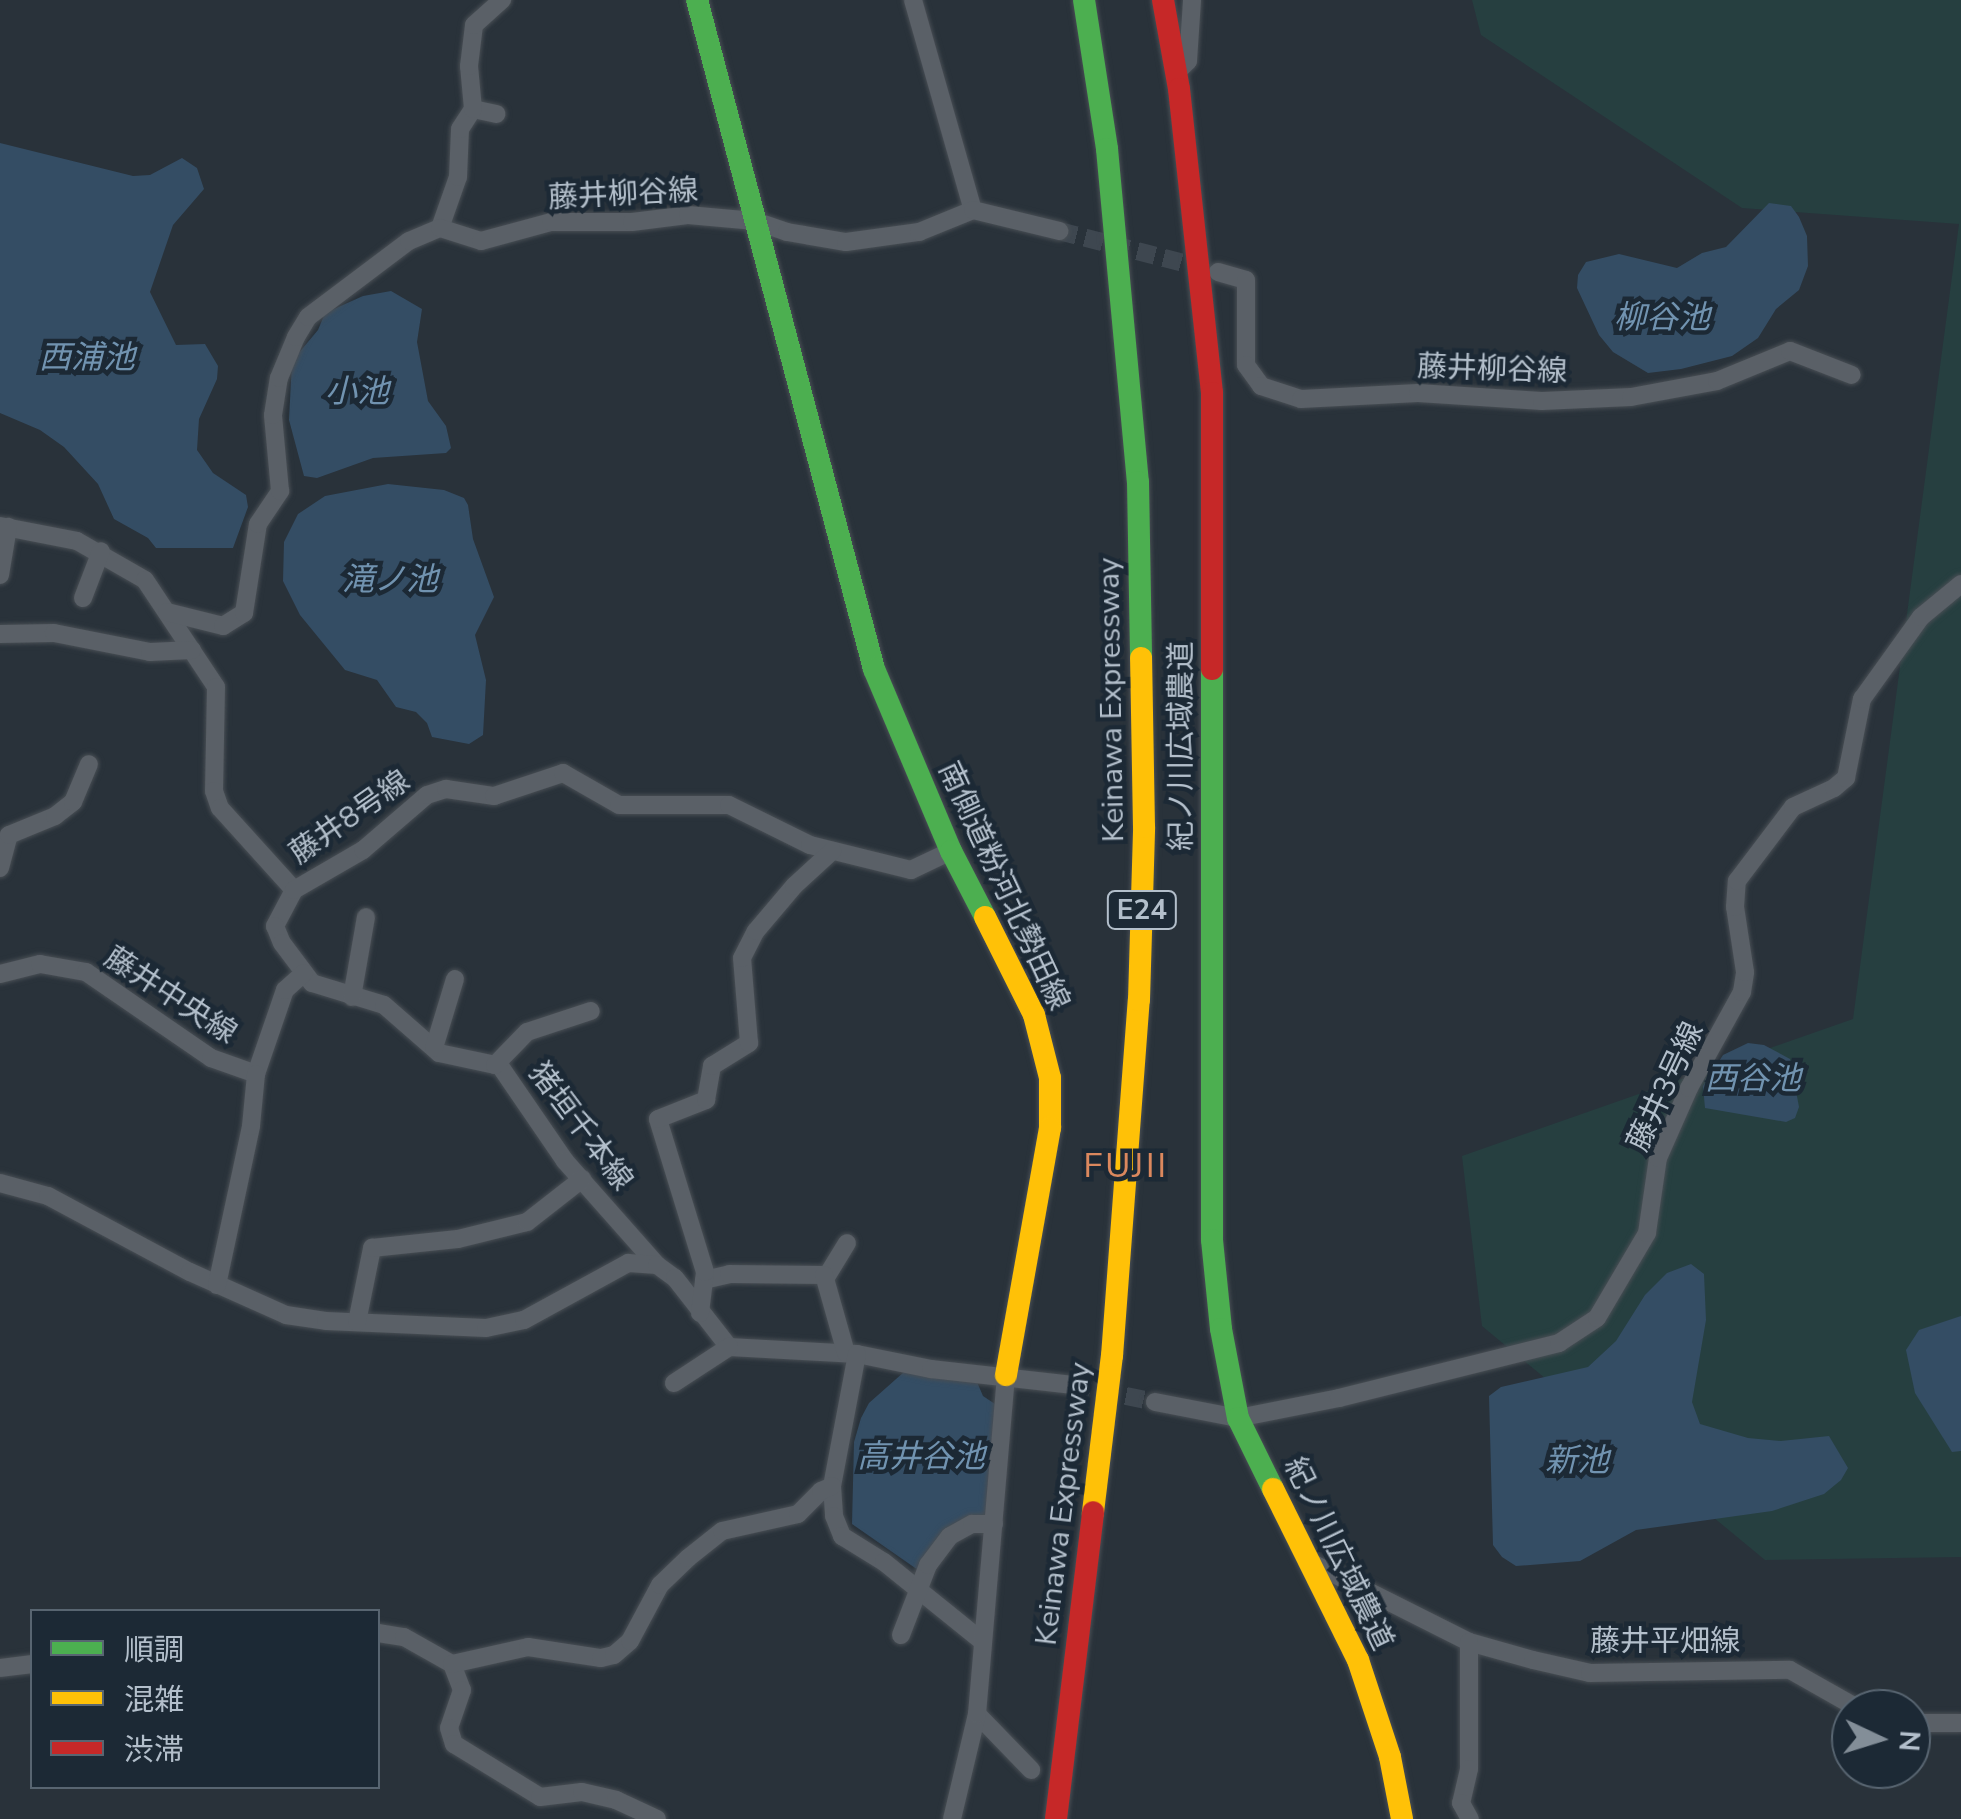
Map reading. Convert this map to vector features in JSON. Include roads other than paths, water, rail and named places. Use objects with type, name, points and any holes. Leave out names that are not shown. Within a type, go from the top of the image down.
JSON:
[{"type":"main road","name":"南側道粉河北勢田線","points":[[697,0],[874,669],[951,851],[1034,1015],[1050,1078],[1050,1128],[1006,1375]]},
{"type":"main road","name":"Keinawa Expressway","points":[[1056,1819],[1114,1336],[1139,1000],[1144,828],[1138,482],[1107,149],[1084,0]]},
{"type":"main road","name":"紀ノ川広域農道","points":[[1164,0],[1176,73],[1212,393],[1212,1240],[1220,1329],[1238,1418],[1305,1560],[1358,1660],[1390,1757],[1402,1819]]},
{"type":"street","points":[[167,612],[223,626],[244,614],[258,524],[280,491],[272,415],[279,378],[296,337],[308,317],[390,254],[440,228],[458,177],[460,129],[473,109],[469,66],[474,24],[502,0]]},
{"type":"street","points":[[914,0],[973,210],[1058,231]]},
{"type":"street","points":[[1176,73],[1188,61],[1192,0]]},
{"type":"street","points":[[473,109],[496,114]]},
{"type":"street","name":"藤井柳谷線","points":[[440,228],[482,241],[551,222],[632,222],[688,215],[755,221],[787,232],[846,242],[918,232],[973,210]]},
{"type":"street","name":"藤井柳谷線","points":[[1218,272],[1246,280],[1246,365],[1261,386],[1301,399],[1418,393],[1542,401],[1631,397],[1717,381],[1790,350],[1852,375]]},
{"type":"street","points":[[0,575],[4,527],[77,541],[101,551],[146,580],[216,687],[216,800],[294,890],[275,926],[304,973]]},
{"type":"street","points":[[83,598],[101,551]]},
{"type":"street","name":"藤井3号線","points":[[1238,1418],[1339,1398],[1559,1343],[1597,1318],[1646,1233],[1658,1158],[1689,1088],[1742,992],[1745,972],[1735,908],[1737,881],[1793,808],[1846,778],[1862,700],[1921,617],[1961,584]]},
{"type":"street","points":[[0,634],[54,633],[150,652],[192,650]]},
{"type":"street","points":[[0,868],[9,835],[54,816],[73,802],[89,764]]},
{"type":"street","name":"藤井8号線","points":[[294,890],[363,850],[427,795],[446,789],[494,796],[563,773],[619,805],[729,805],[832,851],[910,870],[951,851]]},
{"type":"street","points":[[700,1313],[704,1280],[655,1118],[706,1100],[712,1066],[743,1048],[752,1038],[740,980],[742,958],[756,931],[788,899],[794,886],[832,851]]},
{"type":"street","points":[[352,996],[366,917]]},
{"type":"street","name":"藤井中央線","points":[[0,974],[40,964],[86,972],[211,1058],[256,1074],[285,990],[304,973]]},
{"type":"street","name":"猪垣千本線","points":[[304,973],[312,983],[384,1006],[434,1048],[495,1065],[582,1180],[657,1265],[675,1278],[729,1347]]},
{"type":"street","points":[[434,1048],[455,979]]},
{"type":"street","points":[[495,1065],[527,1032],[592,1012]]},
{"type":"street","points":[[743,1048],[766,1043]]},
{"type":"street","points":[[217,1285],[250,1126],[256,1074]]},
{"type":"street","points":[[357,1322],[372,1248],[458,1238],[526,1222],[582,1180]]},
{"type":"street","points":[[0,1183],[48,1196],[217,1285],[286,1315],[486,1328],[539,1313],[628,1262],[657,1265]]},
{"type":"street","points":[[825,1279],[847,1242]]},
{"type":"street","points":[[704,1280],[729,1274],[824,1275],[852,1354],[832,1486],[834,1516],[842,1536],[884,1562],[984,1642]]},
{"type":"street","points":[[674,1383],[729,1347],[852,1354],[931,1369],[1073,1386]]},
{"type":"street","name":"南側道粉河北勢田線","points":[[952,1819],[977,1714],[1006,1375]]},
{"type":"street","points":[[1155,1402],[1238,1418]]},
{"type":"street","points":[[452,1664],[528,1647],[571,1656],[614,1655],[630,1642],[660,1585],[722,1530],[798,1514],[821,1491],[832,1486]]},
{"type":"street","points":[[901,1635],[928,1566],[950,1536],[972,1524],[994,1524]]},
{"type":"street","name":"藤井平畑線","points":[[1305,1560],[1470,1642],[1566,1668],[1590,1673],[1687,1675],[1790,1670],[1831,1694]]},
{"type":"street","points":[[380,1633],[404,1637],[452,1664],[462,1690],[449,1728],[454,1744],[540,1798],[582,1792],[616,1800],[656,1819]]},
{"type":"street","points":[[1470,1642],[1468,1769],[1461,1803],[1470,1819]]},
{"type":"street","points":[[0,1668],[30,1664]]},
{"type":"street","points":[[1566,1668],[1585,1683]]},
{"type":"street","points":[[977,1714],[1031,1770]]},
{"type":"street","points":[[1931,1722],[1961,1723]]},
{"type":"water","name":"西浦池","points":[[0,143],[133,176],[150,175],[182,158],[197,168],[204,189],[173,225],[150,292],[176,345],[205,344],[218,366],[217,379],[199,419],[197,450],[213,473],[246,495],[248,507],[233,548],[156,548],[148,538],[114,519],[98,484],[64,447],[40,430],[0,413]]},
{"type":"water","name":"柳谷池","points":[[1769,203],[1791,206],[1799,217],[1807,236],[1808,266],[1799,290],[1776,309],[1758,338],[1732,356],[1648,373],[1613,352],[1599,335],[1577,288],[1578,275],[1586,262],[1619,254],[1677,268],[1702,253],[1726,247]]},
{"type":"water","name":"小池","points":[[391,291],[422,309],[417,342],[428,401],[446,426],[451,448],[446,453],[373,458],[317,478],[304,476],[289,420],[292,361],[318,330],[325,313],[363,296]]},
{"type":"water","name":"滝ノ池","points":[[388,484],[444,490],[464,498],[468,505],[473,539],[494,597],[475,635],[486,680],[483,735],[469,744],[432,737],[427,723],[416,712],[396,707],[377,680],[345,670],[300,615],[283,581],[284,542],[298,514],[325,496]]},
{"type":"water","name":"西谷池","points":[[1748,1043],[1764,1045],[1790,1059],[1799,1107],[1795,1118],[1786,1122],[1705,1108],[1703,1086],[1723,1055]]},
{"type":"water","name":"新池","points":[[1691,1264],[1704,1274],[1706,1320],[1692,1402],[1700,1424],[1748,1438],[1781,1441],[1829,1436],[1848,1468],[1824,1494],[1772,1511],[1636,1530],[1580,1561],[1516,1566],[1493,1545],[1489,1396],[1501,1387],[1588,1367],[1616,1341],[1645,1295],[1667,1273]]},
{"type":"water","points":[[1961,1316],[1961,1451],[1952,1452],[1915,1393],[1906,1350],[1919,1330]]},
{"type":"water","name":"高井谷池","points":[[904,1372],[977,1382],[983,1396],[995,1404],[985,1516],[918,1570],[852,1524],[854,1442],[861,1418],[869,1403]]},
{"type":"tunnel","points":[[1059,231],[1207,269]]},
{"type":"tunnel","points":[[1073,1385],[1155,1402]]},
{"type":"district","name":"FUJII","points":[[1126,1166]]}]
